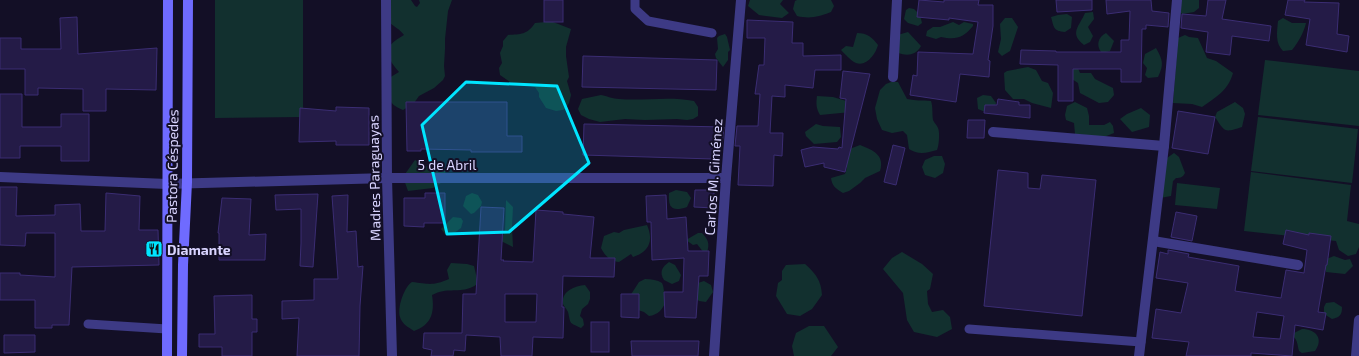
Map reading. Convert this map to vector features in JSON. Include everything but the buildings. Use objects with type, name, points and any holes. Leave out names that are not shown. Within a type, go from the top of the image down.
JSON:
[{"type":"main road","name":"Pastora Céspedes","points":[[167,356],[168,0]]},
{"type":"main road","name":"Pastora Céspedes","points":[[182,356],[183,266],[187,182],[188,0]]},
{"type":"street","name":"Madres Paraguayas","points":[[386,0],[387,178],[392,356]]},
{"type":"street","name":"Carlos M. Giménez","points":[[714,356],[726,178],[741,0]]},
{"type":"street","points":[[893,77],[897,0]]},
{"type":"street","points":[[1139,356],[1164,146],[1177,0]]},
{"type":"street","points":[[993,132],[1164,146]]},
{"type":"street","name":"5 de Abril","points":[[0,177],[167,184],[187,182],[387,178],[726,178]]},
{"type":"street","points":[[1153,241],[1298,265]]},
{"type":"street","points":[[1356,356],[1359,320]]},
{"type":"lane","points":[[635,0],[635,9],[648,21],[712,33]]},
{"type":"lane","points":[[88,324],[167,329]]},
{"type":"lane","points":[[969,329],[1141,342]]},
{"type":"highlighted area","points":[[466,82],[557,86],[589,163],[509,232],[447,234],[422,125]]},
{"type":"green space","points":[[215,0],[303,0],[303,117],[215,118]]},
{"type":"green space","points":[[390,0],[411,0],[417,7],[420,3],[419,0],[452,0],[448,11],[445,39],[445,76],[443,80],[434,88],[419,96],[414,103],[403,110],[391,102],[384,81],[399,72],[390,60],[388,51],[392,43],[404,35],[389,22]]},
{"type":"green space","points":[[750,0],[783,0],[780,4],[789,13],[782,18],[759,15],[748,6]]},
{"type":"green space","points":[[831,0],[834,6],[831,12],[826,14],[814,17],[802,17],[797,16],[793,9],[795,1]]},
{"type":"green space","points":[[1177,0],[1199,0],[1199,8],[1194,12],[1182,14],[1178,10]]},
{"type":"green space","points":[[909,8],[914,9],[920,15],[922,23],[918,26],[908,23],[904,19],[906,10]]},
{"type":"green space","points":[[1093,12],[1094,19],[1088,27],[1093,36],[1090,42],[1084,45],[1079,41],[1076,33],[1085,13]]},
{"type":"green space","points":[[1067,14],[1072,17],[1071,28],[1065,32],[1058,31],[1054,26],[1051,17]]},
{"type":"green space","points":[[1005,18],[1012,18],[1018,27],[1010,51],[1002,56],[998,52],[1001,39],[1000,24]]},
{"type":"green space","points":[[1283,18],[1292,23],[1306,23],[1304,30],[1292,50],[1283,51],[1280,48],[1278,41],[1278,21]]},
{"type":"green space","points":[[553,22],[571,29],[566,47],[566,56],[569,77],[567,81],[571,95],[569,103],[563,110],[556,111],[546,108],[535,87],[510,82],[500,75],[499,68],[502,63],[500,53],[503,46],[503,41],[508,35],[526,32],[535,23]]},
{"type":"green space","points":[[953,22],[959,25],[964,22],[973,24],[973,26],[962,36],[955,38],[941,37],[936,39],[926,36],[927,31],[933,27],[940,27]]},
{"type":"green space","points":[[908,32],[921,46],[915,53],[907,55],[890,49],[894,36]]},
{"type":"green space","points":[[857,33],[869,36],[878,45],[870,58],[864,63],[860,64],[852,61],[841,50],[846,46],[853,47]]},
{"type":"green space","points":[[1106,33],[1114,41],[1110,51],[1101,52],[1098,44],[1101,37]]},
{"type":"green space","points":[[725,34],[730,50],[728,52],[728,60],[723,67],[716,58],[715,54],[718,49],[717,38]]},
{"type":"green space","points":[[1185,35],[1198,38],[1207,58],[1216,61],[1233,73],[1225,89],[1217,97],[1202,107],[1192,104],[1173,103],[1178,38]]},
{"type":"green space","points":[[1156,48],[1162,62],[1162,66],[1158,77],[1148,78],[1145,75],[1147,68],[1143,63],[1145,54]]},
{"type":"green space","points":[[1265,60],[1359,71],[1359,126],[1258,115]]},
{"type":"green space","points":[[1065,63],[1077,66],[1080,73],[1091,73],[1095,79],[1113,88],[1114,95],[1108,102],[1099,103],[1080,93],[1078,83],[1072,79]]},
{"type":"green space","points":[[1028,67],[1036,70],[1042,81],[1048,83],[1053,93],[1051,108],[1032,103],[1024,99],[1013,99],[1005,90],[1004,73],[1007,71]]},
{"type":"green space","points":[[898,82],[907,99],[931,101],[933,120],[939,130],[937,150],[923,153],[912,151],[909,149],[907,135],[903,131],[892,133],[882,130],[877,119],[875,108],[880,90],[886,84]]},
{"type":"green space","points":[[601,95],[617,99],[676,99],[694,101],[698,107],[698,116],[687,120],[625,119],[600,122],[581,115],[578,109],[582,99]]},
{"type":"green space","points":[[983,95],[991,96],[996,103],[994,111],[990,114],[978,109],[977,98]]},
{"type":"green space","points":[[817,96],[833,97],[853,103],[851,112],[820,115],[816,101]]},
{"type":"green space","points":[[1075,102],[1087,108],[1089,125],[1104,125],[1110,122],[1113,126],[1114,133],[1104,137],[1075,134],[1074,123],[1066,120],[1065,115],[1067,106]]},
{"type":"green space","points":[[1235,102],[1243,108],[1245,114],[1242,127],[1226,130],[1221,126],[1215,117],[1217,112]]},
{"type":"green space","points":[[1141,108],[1150,115],[1149,127],[1132,132],[1120,119]]},
{"type":"green space","points":[[1258,117],[1358,129],[1352,183],[1251,171]]},
{"type":"green space","points":[[816,124],[840,127],[841,137],[837,142],[814,144],[806,136],[805,132]]},
{"type":"green space","points":[[860,145],[877,154],[881,161],[880,171],[865,178],[849,191],[843,193],[835,187],[831,178],[845,174],[847,168],[847,150]]},
{"type":"green space","points":[[1174,153],[1179,157],[1185,173],[1182,177],[1176,178],[1173,181],[1171,196],[1160,198],[1167,158]]},
{"type":"green space","points":[[934,156],[942,156],[945,164],[943,173],[935,178],[925,175],[922,167],[925,160]]},
{"type":"green space","points":[[415,160],[427,166],[446,169],[444,181],[433,188],[408,191],[403,177]]},
{"type":"green space","points":[[1251,172],[1351,185],[1347,221],[1359,224],[1359,247],[1356,254],[1348,256],[1339,250],[1336,241],[1244,231]]},
{"type":"green space","points":[[1177,183],[1220,188],[1217,209],[1175,205]]},
{"type":"green space","points":[[676,190],[687,192],[691,198],[687,207],[674,209],[670,205],[669,193]]},
{"type":"green space","points":[[472,193],[478,195],[482,202],[481,206],[471,214],[463,206],[466,196]]},
{"type":"green space","points":[[506,200],[513,207],[513,247],[501,241],[505,230]]},
{"type":"green space","points":[[453,217],[461,218],[463,221],[461,228],[453,234],[445,234],[441,229]]},
{"type":"green space","points":[[647,225],[650,236],[649,245],[638,255],[633,257],[631,254],[619,262],[613,261],[608,258],[601,248],[604,236],[614,232],[619,233],[624,230]]},
{"type":"green space","points":[[698,233],[702,233],[706,237],[708,244],[707,252],[704,253],[697,244],[693,245],[686,240]]},
{"type":"green space","points":[[902,252],[922,264],[933,274],[930,289],[927,291],[928,304],[932,312],[943,310],[950,317],[952,329],[937,337],[914,332],[907,320],[903,293],[883,269],[892,258]]},
{"type":"green space","points":[[1334,256],[1345,260],[1350,259],[1353,266],[1345,274],[1326,272],[1324,260]]},
{"type":"green space","points":[[669,262],[675,265],[681,275],[679,281],[672,284],[664,280],[662,275],[663,268]]},
{"type":"green space","points":[[451,263],[474,266],[478,283],[465,289],[443,291],[432,295],[433,307],[428,322],[414,331],[407,327],[401,319],[399,313],[400,303],[406,288],[412,282],[431,284],[449,279],[447,270]]},
{"type":"green space","points":[[805,264],[817,278],[822,295],[812,309],[800,316],[787,314],[776,296],[778,283],[782,280],[782,271],[786,265]]},
{"type":"green space","points":[[645,279],[662,283],[666,301],[660,311],[649,316],[638,310],[630,296],[639,282]]},
{"type":"green space","points":[[704,281],[711,285],[713,292],[706,302],[699,301],[695,297],[698,283]]},
{"type":"green space","points":[[585,285],[590,292],[590,299],[588,304],[582,309],[580,316],[583,319],[584,325],[581,328],[574,325],[570,321],[568,312],[563,304],[563,299],[566,293],[573,288]]},
{"type":"green space","points":[[1334,302],[1342,307],[1342,310],[1340,315],[1332,319],[1324,314],[1324,307],[1326,303]]},
{"type":"green space","points":[[809,326],[824,326],[838,347],[831,356],[794,356],[792,346],[796,333]]},
{"type":"green space","points":[[1302,329],[1307,329],[1315,333],[1319,339],[1318,347],[1315,351],[1302,353],[1299,351],[1296,340],[1290,335]]},
{"type":"place","name":"Diamante","points":[[154,249]]}]
